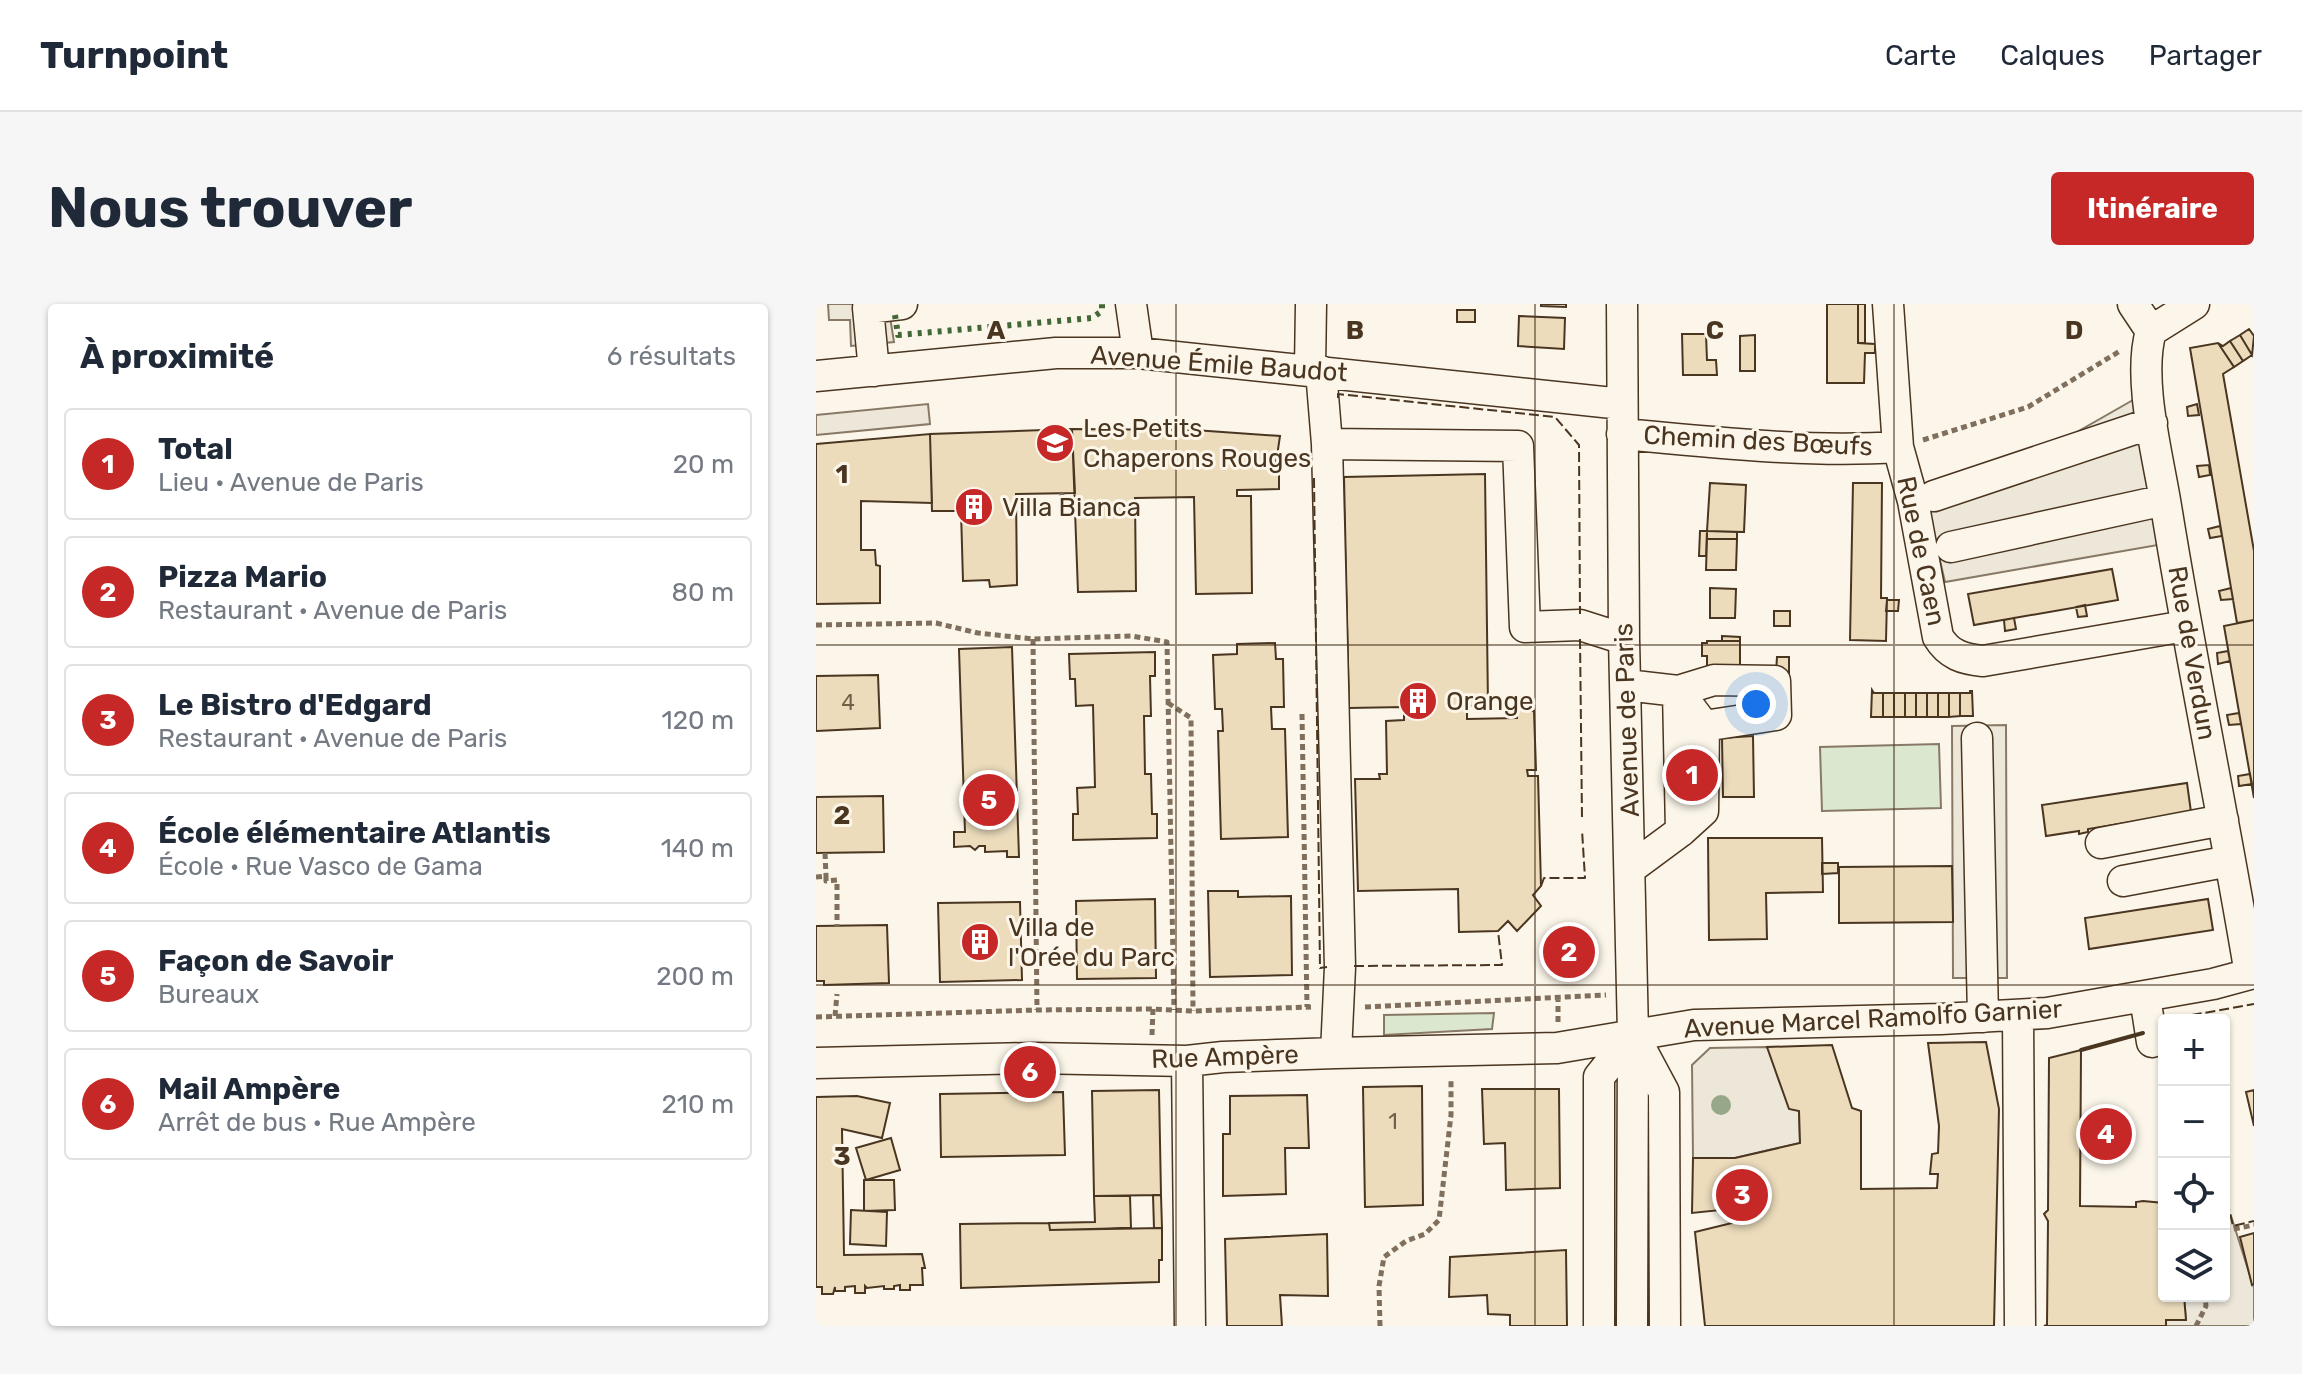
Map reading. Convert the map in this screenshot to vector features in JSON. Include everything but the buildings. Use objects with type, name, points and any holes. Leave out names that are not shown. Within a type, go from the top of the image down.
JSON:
[{"type":"street","points":[[874,371],[868,308],[902,304]]},
{"type":"street","points":[[1131,304],[1138,353]]},
{"type":"street","points":[[1311,304],[1316,370],[1327,411],[1340,967],[1336,1053]]},
{"type":"street","name":"Avenue de Paris","points":[[1622,304],[1624,639],[1633,1034],[1664,1092],[1665,1326]]},
{"type":"street","name":"Rue de Caen","points":[[1888,304],[1898,447],[1913,501],[1938,637],[1951,653],[1983,661],[2185,626]]},
{"type":"street","points":[[2133,304],[2151,331],[2194,304]]},
{"type":"street","name":"Rue de Verdun","points":[[2151,331],[2146,364],[2152,423],[2185,626],[2252,973]]},
{"type":"street","name":"Avenue Émile Baudot","points":[[816,376],[1056,353],[1138,353],[1316,370],[1622,419]]},
{"type":"street","name":"Chemin des Bœufs","points":[[1622,419],[1789,449],[1898,447]]},
{"type":"street","points":[[1934,496],[2152,423]]},
{"type":"street","points":[[1327,444],[1518,446],[1525,627],[1580,625],[1624,639]]},
{"type":"street","points":[[1951,547],[2165,500]]},
{"type":"street","points":[[1626,685],[1678,691],[1714,680],[1775,681],[1776,715],[1704,726]]},
{"type":"street","points":[[1631,868],[1703,811],[1704,726],[1678,691]]},
{"type":"street","points":[[1678,691],[1681,831]]},
{"type":"street","points":[[1977,738],[1983,1017]]},
{"type":"street","points":[[2101,843],[2223,820]]},
{"type":"street","points":[[2123,881],[2230,861]]},
{"type":"street","name":"Avenue Marcel Ramolfo Garnier","points":[[1633,1034],[1694,1025],[2018,1016],[2145,997],[2252,973]]},
{"type":"street","points":[[2145,997],[2152,1042]]},
{"type":"street","points":[[2018,1016],[2008,1153],[2020,1326]]},
{"type":"street","points":[[1599,1326],[1599,1077],[1633,1034]]},
{"type":"street","points":[[1632,1326],[1633,1034]]},
{"type":"street","name":"Rue Ampère","points":[[816,1063],[1033,1058],[1187,1061],[1336,1053],[1557,1048],[1633,1034]]},
{"type":"street","points":[[1187,1061],[1190,1326]]},
{"type":"path","name":"Chemin des Bœufs","points":[[1898,447],[2028,407],[2151,331]]},
{"type":"path","points":[[1061,508],[1062,493]]},
{"type":"path","points":[[816,625],[936,623],[978,633],[1033,639],[1132,636],[1167,642],[1174,1010]]},
{"type":"path","points":[[1033,639],[1037,1010]]},
{"type":"path","points":[[1168,703],[1191,718],[1193,1011]]},
{"type":"path","points":[[1302,714],[1307,1007]]},
{"type":"path","points":[[825,853],[826,881],[837,880],[837,926]]},
{"type":"path","points":[[816,877],[826,876]]},
{"type":"path","points":[[835,1016],[837,994]]},
{"type":"path","points":[[816,1017],[1037,1010],[1338,1008],[1632,994]]},
{"type":"path","points":[[1380,1326],[1379,1286],[1384,1257],[1406,1241],[1425,1234],[1439,1220],[1451,1115],[1451,1080]]},
{"type":"path","points":[[2229,1230],[2254,1225]]},
{"type":"path","points":[[2196,1326],[2206,1302]]},
{"type":"green space","points":[[1939,744],[1941,808],[1822,811],[1820,747]]},
{"type":"green space","points":[[1494,1013],[1492,1029],[1384,1035],[1384,1015]]},
{"type":"shaded area","points":[[828,304],[888,304],[894,342],[851,346],[850,320],[829,320]]},
{"type":"shaded area","points":[[2140,396],[2158,545],[1945,582],[1924,493],[2047,449]]},
{"type":"shaded area","points":[[928,404],[930,424],[816,435],[816,415]]},
{"type":"shaded area","points":[[2006,725],[2007,978],[1953,978],[1952,726]]},
{"type":"shaded area","points":[[1767,1047],[1799,1111],[1800,1143],[1735,1158],[1693,1158],[1692,1065],[1710,1048]]},
{"type":"shaded area","points":[[2230,1216],[2254,1288],[2254,1326],[2166,1326],[2166,1320],[2186,1320],[2184,1302],[2230,1302]]},
{"type":"hedge","points":[[895,315],[898,335],[1092,318],[1102,311],[1102,304]]},
{"type":"fence","points":[[1338,398],[1338,394],[1555,417],[1579,445],[1580,614]]},
{"type":"fence","points":[[1314,478],[1320,968],[1327,967]]},
{"type":"fence","points":[[1580,639],[1582,818]]},
{"type":"fence","points":[[1541,886],[1544,878],[1585,878],[1582,830]]},
{"type":"fence","points":[[1354,966],[1502,965],[1498,931]]},
{"type":"fence","points":[[2198,1014],[2254,1004]]},
{"type":"fence","points":[[2230,1213],[2233,1226],[2254,1221]]},
{"type":"wall","points":[[2081,1050],[2143,1033]]},
{"type":"place","name":"Les Petits Chaperons Rouges","points":[[1055,443]]},
{"type":"place","name":"Villa Bianca","points":[[974,507]]},
{"type":"place","name":"Orange","points":[[1418,701]]},
{"type":"place","name":"Total","points":[[1692,775]]},
{"type":"place","name":"Façon de Savoir","points":[[989,800]]},
{"type":"place","name":"Villa de l'Orée du Parc","points":[[980,942]]},
{"type":"place","name":"Pizza Mario","points":[[1569,952]]},
{"type":"place","name":"Mail Ampère","points":[[1030,1072]]},
{"type":"place","name":"École élémentaire Atlantis","points":[[2106,1134]]},
{"type":"place","name":"Le Bistro d'Edgard","points":[[1742,1195]]}]
